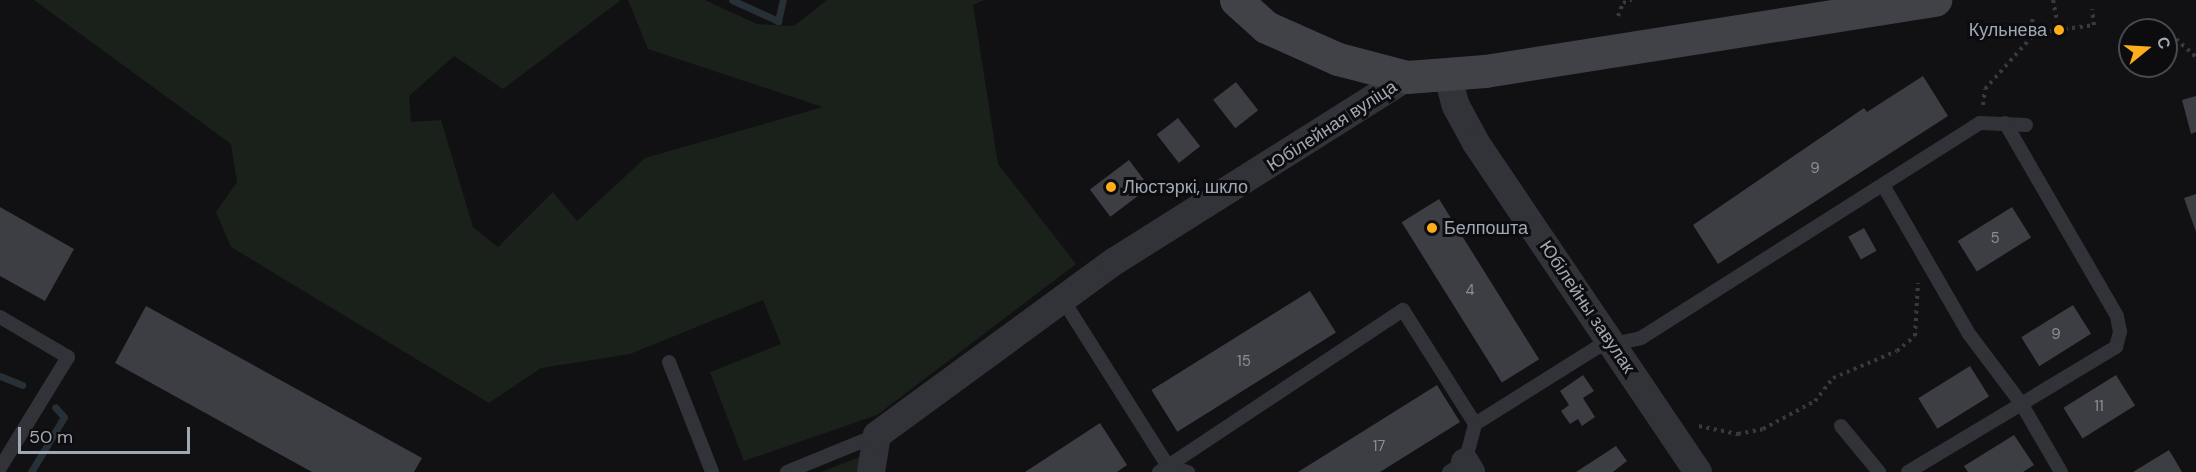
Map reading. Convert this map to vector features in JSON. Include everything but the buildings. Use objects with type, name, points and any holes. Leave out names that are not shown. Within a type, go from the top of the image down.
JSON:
[{"type":"main road","points":[[1236,0],[1266,27],[1338,59],[1407,77]]},
{"type":"main road","name":"Юбілейная вуліца","points":[[1407,77],[1448,77],[1935,0]]},
{"type":"street","name":"Юбілейная вуліца","points":[[877,435],[1115,261],[1407,77]]},
{"type":"street","name":"Юбілейны завулак","points":[[1448,77],[1455,106],[1476,143],[1698,472]]},
{"type":"street","points":[[871,472],[877,435]]},
{"type":"lane","points":[[1461,469],[1476,424],[1596,348],[1641,338],[1980,123],[2026,125]]},
{"type":"lane","points":[[1908,472],[2115,347],[2120,332],[2117,316],[2005,123]]},
{"type":"lane","points":[[1883,185],[1969,334],[2020,403],[2061,472]]},
{"type":"lane","points":[[1063,300],[1163,469]]},
{"type":"lane","points":[[1163,469],[1403,310],[1476,424]]},
{"type":"lane","points":[[0,317],[68,357],[0,468]]},
{"type":"lane","points":[[669,362],[712,472]]},
{"type":"lane","points":[[1841,426],[1879,472]]},
{"type":"lane","points":[[787,472],[877,435]]},
{"type":"lane","points":[[1163,469],[1188,472]]},
{"type":"path","points":[[1618,16],[1623,3],[1631,0]]},
{"type":"path","points":[[2053,0],[2059,30]]},
{"type":"path","points":[[1980,123],[1985,88],[2035,33],[2094,25],[2092,9]]},
{"type":"path","points":[[2032,19],[2035,33]]},
{"type":"path","points":[[2178,41],[2196,57]]},
{"type":"path","points":[[1694,424],[1738,434],[1763,429],[1815,401],[1833,378],[1897,351],[1915,336],[1923,255]]},
{"type":"shaded area","points":[[34,0],[621,0],[503,89],[454,56],[409,96],[411,122],[441,120],[473,227],[498,247],[553,192],[577,221],[645,158],[823,107],[648,49],[628,0],[705,0],[757,24],[794,26],[827,0],[984,0],[973,5],[998,164],[1076,264],[877,415],[744,461],[710,372],[781,344],[763,300],[630,354],[541,368],[489,403],[231,247],[216,212],[237,182],[231,144]]},
{"type":"shaded area","points":[[860,457],[858,472],[821,472]]},
{"type":"waterway","points":[[732,0],[778,21],[783,0]]},
{"type":"waterway","points":[[0,376],[22,385]]},
{"type":"waterway","points":[[31,472],[64,417],[55,407]]},
{"type":"place","name":"Кульнева","points":[[2059,30]]},
{"type":"place","name":"Люстэркі, шкло","points":[[1111,187]]},
{"type":"place","name":"Белпошта","points":[[1432,228]]}]
